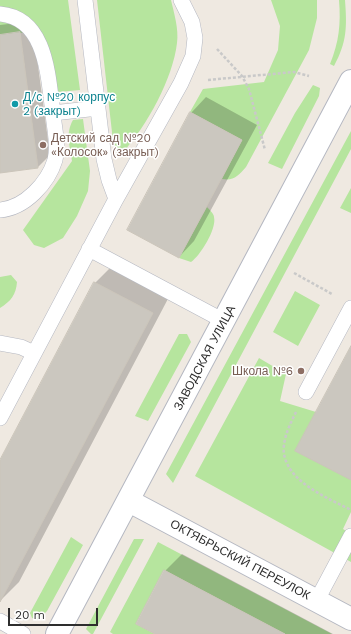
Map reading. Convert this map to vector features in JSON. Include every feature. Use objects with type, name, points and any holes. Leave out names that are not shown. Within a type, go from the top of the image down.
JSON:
[{"type":"street","name":"ЗАВОДСКАЯ УЛИЦА","points":[[57,634],[351,81]]},
{"type":"street","name":"ОКТЯБРЬСКИЙ ПЕРЕУЛОК","points":[[129,501],[351,619]]},
{"type":"lane","points":[[86,0],[104,158],[109,180],[116,198]]},
{"type":"lane","points":[[0,418],[116,198],[181,83],[193,56],[195,38],[192,22],[181,0]]},
{"type":"lane","points":[[0,14],[16,18],[26,25],[36,36],[42,49],[47,69],[56,147],[55,159],[50,171],[28,198],[18,205],[0,210]]},
{"type":"lane","points":[[53,113],[98,108]]},
{"type":"lane","points":[[89,249],[224,321]]},
{"type":"lane","points":[[306,392],[351,308]]},
{"type":"lane","points":[[0,342],[34,353]]},
{"type":"lane","points":[[316,600],[351,536]]},
{"type":"lane","points":[[0,621],[23,634]]},
{"type":"path","points":[[192,22],[242,76],[249,89],[255,108],[265,150]]},
{"type":"path","points":[[181,83],[294,72],[309,76]]},
{"type":"path","points":[[294,273],[312,283]]},
{"type":"path","points":[[306,392],[287,432],[284,453],[287,462],[291,470],[310,488],[351,510]]},
{"type":"green space","points":[[0,0],[68,0],[80,90],[58,92],[40,31],[0,35]]},
{"type":"green space","points":[[97,0],[171,0],[176,21],[177,43],[175,57],[158,101],[141,129],[123,152],[116,149],[113,141]]},
{"type":"green space","points":[[271,0],[317,0],[317,18],[309,50],[246,167],[236,177],[222,179],[242,140],[190,112],[203,89],[264,82],[278,50],[280,26]]},
{"type":"green space","points":[[339,0],[345,0],[346,26],[344,42],[334,66],[330,64],[339,33]]},
{"type":"green space","points":[[313,85],[320,88],[319,96],[282,169],[268,163],[295,113]]},
{"type":"green space","points":[[83,119],[90,171],[88,191],[77,216],[63,238],[44,248],[34,245],[23,230],[72,161],[69,130],[73,120]]},
{"type":"green space","points":[[351,131],[351,149],[173,483],[166,474]]},
{"type":"green space","points":[[351,188],[351,213],[340,208]]},
{"type":"green space","points":[[207,207],[213,214],[214,222],[207,242],[195,259],[191,262],[179,258]]},
{"type":"green space","points":[[11,275],[17,282],[14,294],[7,303],[0,308],[0,277]]},
{"type":"green space","points":[[295,291],[320,305],[298,346],[273,332]]},
{"type":"green space","points":[[179,334],[187,334],[191,342],[148,421],[135,416]]},
{"type":"green space","points":[[259,358],[286,374],[280,401],[316,412],[351,480],[351,512],[343,529],[351,534],[351,562],[195,476]]},
{"type":"green space","points":[[71,537],[83,545],[47,611],[38,620],[32,618],[30,613]]},
{"type":"green space","points":[[134,539],[144,539],[93,634],[91,634],[86,629]]},
{"type":"green space","points":[[158,542],[332,634],[285,634],[164,570],[136,624],[155,634],[113,634],[110,632]]},
{"type":"building","name":"Д/с №20 корпус 2 (закрыт)","points":[[20,32],[38,168],[0,173],[0,35]]},
{"type":"building","points":[[190,112],[242,140],[179,258],[127,230]]},
{"type":"building","points":[[94,282],[153,313],[0,602],[0,460]]},
{"type":"building","points":[[351,346],[351,480],[295,451]]},
{"type":"building","points":[[164,570],[285,634],[155,634],[136,624]]},
{"type":"place","name":"Д/с №20 корпус 2 (закрыт)","points":[[15,104]]},
{"type":"place","name":"Детский сад №20 «Колосок» (закрыт)","points":[[43,145]]},
{"type":"place","name":"Школа №6","points":[[301,371]]}]
